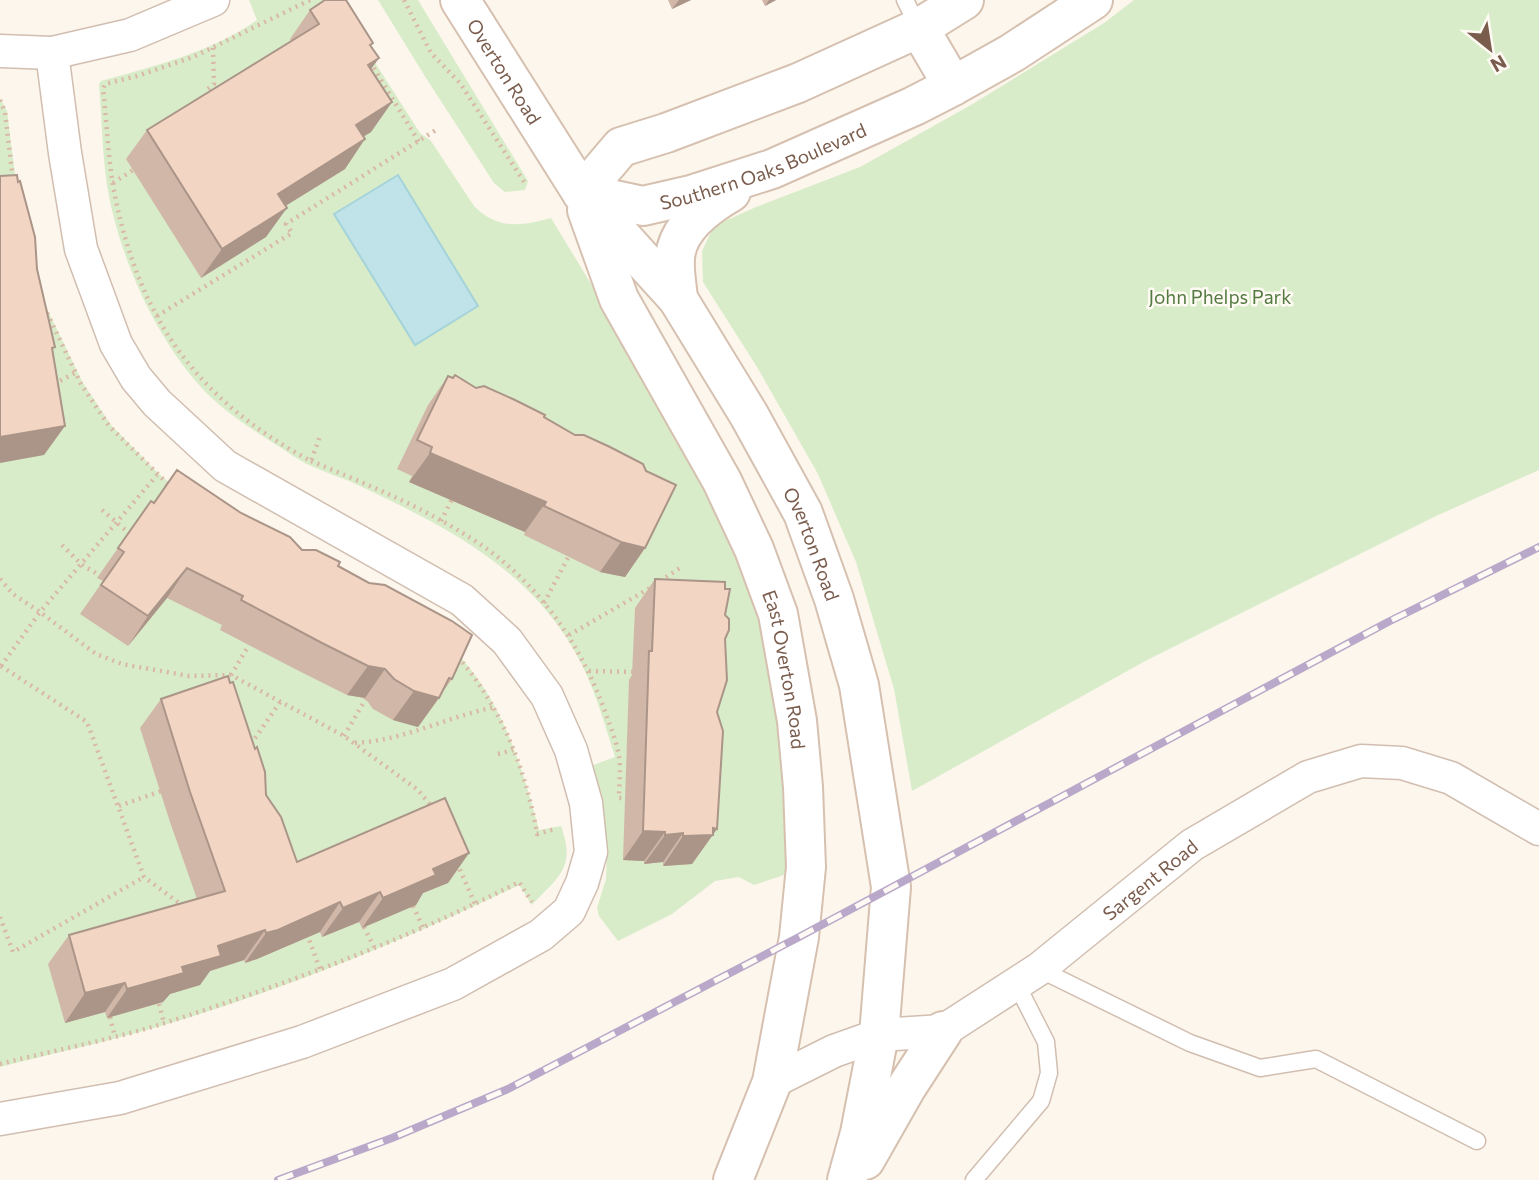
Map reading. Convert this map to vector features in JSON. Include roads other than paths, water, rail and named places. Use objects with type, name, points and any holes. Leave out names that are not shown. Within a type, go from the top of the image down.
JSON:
[{"type":"street","points":[[0,51],[52,53],[130,35],[213,0]]},
{"type":"street","points":[[582,193],[621,148],[798,82],[912,14],[964,0]]},
{"type":"street","name":"Southern Oaks Boulevard","points":[[582,193],[643,206],[691,195],[772,169],[953,86],[1013,54],[1093,0]]},
{"type":"street","name":"Overton Road","points":[[469,7],[582,193],[678,299],[750,415],[803,513],[834,598],[859,685],[891,887],[879,1035],[860,1133],[847,1180]]},
{"type":"street","points":[[912,14],[953,86]]},
{"type":"street","points":[[0,1119],[133,1094],[302,1042],[453,984],[541,935],[569,911],[582,883],[591,852],[586,803],[571,750],[547,696],[507,641],[463,600],[225,466],[157,403],[136,377],[116,344],[81,248],[52,53]]},
{"type":"street","points":[[678,299],[675,256],[687,226],[713,202],[772,169]]},
{"type":"street","name":"East Overton Road","points":[[582,193],[619,299],[722,481],[754,549],[778,614],[797,721],[806,867],[799,937],[772,1082],[733,1180]]},
{"type":"street","name":"Sargent Road","points":[[772,1082],[834,1051],[879,1035],[943,1031],[1028,977],[1192,845],[1308,777],[1361,761],[1402,763],[1451,778],[1539,829]]},
{"type":"street","points":[[853,1180],[906,1088],[943,1031]]},
{"type":"lane","points":[[1028,977],[1190,1044],[1260,1068],[1316,1059],[1477,1141]]},
{"type":"lane","points":[[974,1180],[1041,1101],[1049,1073],[1046,1042],[1028,977]]},
{"type":"water","points":[[398,175],[478,306],[415,345],[334,214]]},
{"type":"railway","points":[[278,1180],[392,1138],[508,1089],[799,937],[1388,622],[1539,547]]},
{"type":"park label","name":"John Phelps Park","points":[[1220,296]]}]
